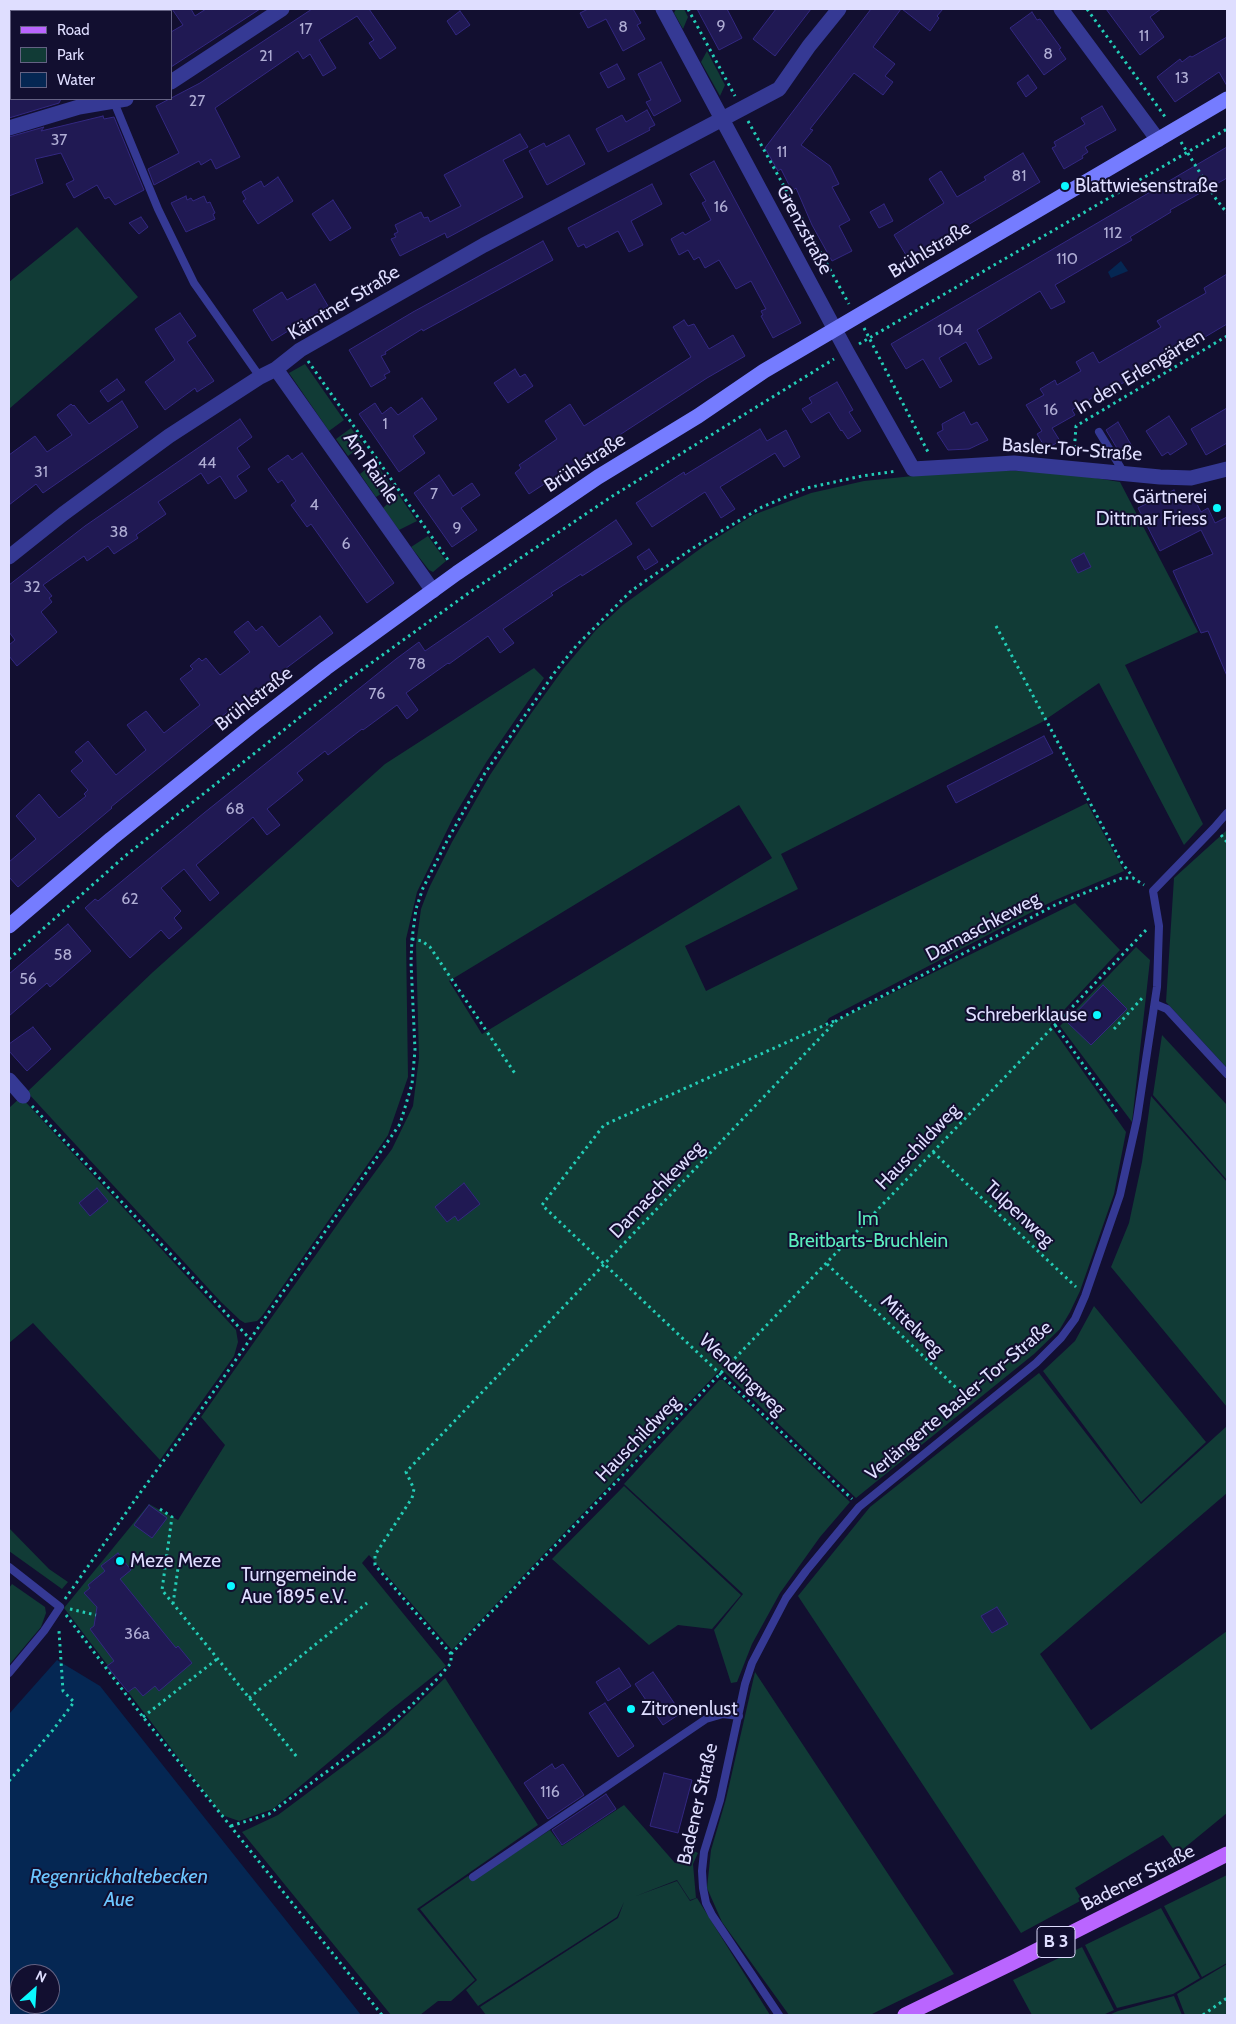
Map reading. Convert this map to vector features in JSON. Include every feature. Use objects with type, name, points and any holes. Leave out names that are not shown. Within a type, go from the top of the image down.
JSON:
[{"type":"main road","name":"Badener Straße","points":[[905,2015],[1102,1919],[1227,1854]]},
{"type":"street","points":[[172,81],[282,9]]},
{"type":"street","name":"Grenzstraße","points":[[663,9],[847,352],[913,469]]},
{"type":"street","name":"Kärntner Straße","points":[[9,557],[63,514],[169,436],[260,377],[276,369],[300,350],[484,245],[779,89],[809,46],[839,9]]},
{"type":"street","points":[[1062,9],[1158,140]]},
{"type":"street","name":"Brühlstraße","points":[[9,926],[111,839],[254,723],[457,573],[598,477],[698,416],[764,371],[1227,99]]},
{"type":"street","points":[[9,128],[77,103],[120,100]]},
{"type":"street","name":"Am Rainle","points":[[276,369],[433,591]]},
{"type":"street","name":"Basler-Tor-Straße","points":[[913,469],[1014,463],[1191,478],[1227,469]]},
{"type":"street","points":[[9,1080],[23,1096]]},
{"type":"lane","points":[[120,100],[158,210],[194,283],[260,377]]},
{"type":"lane","points":[[1099,432],[1124,473]]},
{"type":"lane","points":[[1153,891],[1227,813]]},
{"type":"lane","name":"Verlängerte Basler-Tor-Straße","points":[[739,1716],[744,1684],[752,1664],[786,1598],[859,1507],[1036,1362],[1061,1338],[1075,1320],[1120,1195],[1130,1155],[1157,987],[1160,926],[1153,891]]},
{"type":"lane","points":[[1155,1004],[1167,1009],[1227,1074]]},
{"type":"lane","points":[[9,1567],[60,1607],[44,1632],[9,1673]]},
{"type":"lane","name":"Badener Straße","points":[[473,1877],[706,1719],[723,1714],[739,1716],[720,1800],[704,1852],[702,1888],[712,1915],[779,2015]]},
{"type":"path","points":[[688,9],[847,302],[869,338],[936,468]]},
{"type":"path","points":[[1087,9],[1175,130],[1216,199],[1227,213]]},
{"type":"path","points":[[9,959],[125,856],[267,742],[370,664],[470,592],[611,497],[791,384],[1227,129]]},
{"type":"path","name":"In den Erlengärten","points":[[1072,467],[1076,426],[1227,336]]},
{"type":"path","points":[[300,350],[457,573]]},
{"type":"path","points":[[60,1607],[134,1501],[196,1417],[400,1124],[412,1084],[415,1050],[411,962],[412,939],[416,909],[423,888],[485,773],[555,672],[588,633],[631,591],[693,548],[762,506],[807,488],[862,476],[913,469]]},
{"type":"path","points":[[996,626],[1122,863],[1133,878],[1153,891]]},
{"type":"path","name":"Damaschkeweg","points":[[451,1654],[375,1565],[375,1555],[412,1498],[414,1489],[406,1472],[838,1020],[1057,904],[1122,878],[1133,878]]},
{"type":"path","name":"Hauschildweg","points":[[231,1826],[269,1814],[378,1734],[411,1706],[451,1663],[451,1654],[1055,1024],[1148,928],[1160,926]]},
{"type":"path","points":[[412,939],[422,941],[430,947],[516,1075]]},
{"type":"path","points":[[1114,1029],[1150,989],[1157,987]]},
{"type":"path","name":"Wendlingweg","points":[[838,1020],[604,1125],[542,1205],[721,1373],[859,1507]]},
{"type":"path","points":[[1055,1024],[1116,1112]]},
{"type":"path","points":[[23,1096],[250,1339]]},
{"type":"path","name":"Tulpenweg","points":[[933,1152],[1085,1296]]},
{"type":"path","name":"Mittelweg","points":[[826,1264],[978,1409]]},
{"type":"path","points":[[160,1509],[172,1517],[162,1590],[297,1757]]},
{"type":"path","points":[[173,1604],[178,1568]]},
{"type":"path","points":[[249,1698],[367,1602]]},
{"type":"path","points":[[60,1607],[96,1615]]},
{"type":"path","points":[[60,1607],[143,1717],[382,2015]]},
{"type":"path","points":[[9,1781],[53,1730],[74,1702],[63,1691],[59,1633]]},
{"type":"path","points":[[143,1717],[217,1659]]},
{"type":"path","points":[[1204,2015],[1227,1998]]},
{"type":"green space","points":[[676,9],[684,9],[688,17],[683,29],[674,13]]},
{"type":"green space","points":[[707,51],[725,85],[720,96],[701,62]]},
{"type":"green space","points":[[77,227],[138,297],[9,409],[9,282]]},
{"type":"green space","points":[[305,364],[344,420],[329,431],[289,373]]},
{"type":"green space","points":[[351,428],[363,445],[348,456],[336,439]]},
{"type":"green space","points":[[375,462],[392,487],[376,497],[360,474]]},
{"type":"green space","name":"Im Breitbarts-Bruchlein","points":[[982,469],[1071,474],[1120,482],[1198,632],[1125,665],[1203,824],[1184,845],[1099,683],[1042,722],[781,854],[798,889],[685,946],[706,991],[1087,803],[1124,871],[1053,901],[829,1018],[823,1027],[1075,903],[1120,950],[1050,1025],[1126,1132],[1114,1194],[1080,1291],[1070,1312],[1060,1329],[1034,1354],[856,1498],[721,1369],[452,1650],[369,1555],[362,1563],[446,1666],[273,1809],[239,1821],[222,1815],[64,1608],[149,1504],[178,1520],[225,1445],[201,1417],[392,1149],[413,1106],[419,1058],[416,945],[421,909],[429,888],[452,842],[490,775],[530,715],[564,668],[596,630],[623,605],[704,546],[753,515],[811,493],[864,481]],"holes":[[[739,805],[772,858],[482,1034],[449,981]]]},
{"type":"green space","points":[[398,494],[417,521],[399,530],[383,508]]},
{"type":"green space","points":[[428,536],[446,561],[433,572],[429,570],[411,547]]},
{"type":"green space","points":[[534,668],[544,678],[487,761],[453,818],[417,892],[406,939],[408,1077],[388,1135],[262,1316],[257,1321],[245,1323],[221,1302],[27,1092],[153,972],[385,764]]},
{"type":"green space","points":[[1227,830],[1227,1068],[1166,1002],[1174,878]]},
{"type":"green space","points":[[1136,947],[1150,960],[1132,1122],[1060,1026]]},
{"type":"green space","points":[[1162,1035],[1227,1105],[1227,1180],[1153,1095]]},
{"type":"green space","points":[[1151,1096],[1227,1182],[1227,1407],[1111,1267],[1129,1223],[1142,1162]]},
{"type":"green space","points":[[21,1097],[236,1330],[238,1342],[234,1356],[160,1460],[33,1323],[9,1343],[9,1108]]},
{"type":"green space","points":[[1094,1306],[1206,1442],[1141,1502],[1043,1371],[1075,1341]]},
{"type":"green space","points":[[1039,1373],[1141,1504],[1227,1426],[1227,1493],[1040,1654],[1091,1730],[1227,1631],[1227,1813],[1177,1854],[1163,1835],[1075,1888],[1082,1900],[1021,1933],[798,1596],[870,1507]]},
{"type":"green space","points":[[719,1380],[723,1380],[850,1502],[820,1537],[780,1593],[752,1644],[737,1682],[731,1683],[714,1630],[743,1594],[624,1484]]},
{"type":"green space","points":[[624,1486],[741,1595],[712,1629],[678,1625],[649,1645],[552,1559]]},
{"type":"green space","points":[[9,1528],[49,1569],[68,1582],[62,1589],[9,1551]]},
{"type":"green space","points":[[12,1584],[45,1607],[46,1613],[41,1627],[9,1665],[9,1588]]},
{"type":"green space","points":[[755,1672],[954,1974],[870,2015],[789,2015],[722,1922],[707,1888],[711,1850],[726,1799]]},
{"type":"green space","points":[[445,1678],[538,1825],[417,1909],[475,1980],[451,2001],[438,2001],[420,2015],[391,2015],[242,1832],[278,1815],[385,1735]]},
{"type":"green space","points":[[624,1805],[675,1863],[692,1850],[698,1853],[693,1864],[696,1898],[690,1900],[677,1880],[636,1896],[677,1881],[690,1901],[697,1898],[770,2015],[486,2015],[480,2007],[618,1918],[624,1902],[617,1917],[478,2006],[466,1990],[477,1980],[420,1909],[468,1876],[473,1880],[550,1830],[562,1846]]},
{"type":"green space","points":[[1227,1875],[1227,1963],[1202,1977],[1164,1906]]},
{"type":"green space","points":[[1161,1908],[1200,1978],[1173,1994],[1117,2008],[1085,1945]]},
{"type":"green space","points":[[1082,1947],[1114,2010],[1103,2015],[1032,2015],[1013,1980]]},
{"type":"green space","points":[[1227,1964],[1227,2015],[1185,2015],[1177,1994]]},
{"type":"green space","points":[[1174,1996],[1182,2015],[1109,2015],[1118,2011]]},
{"type":"water","points":[[1121,261],[1128,271],[1111,278],[1108,272]]},
{"type":"water","name":"Regenrückhaltebecken Aue","points":[[57,1660],[100,1686],[361,2015],[9,2015],[9,1714]]},
{"type":"building","points":[[172,9],[191,9],[195,16],[206,9],[260,9],[172,66],[172,31],[183,25]]},
{"type":"building","points":[[312,9],[369,9],[396,48],[380,59],[369,43],[374,40],[357,16],[319,40],[336,68],[323,76],[310,54],[303,59],[298,51],[215,108],[240,157],[216,169],[211,159],[201,165],[199,161],[154,185],[148,169],[179,153],[156,106],[167,100],[172,100],[172,98],[200,83]]},
{"type":"building","points":[[588,9],[633,9],[641,23],[637,25],[645,39],[623,51],[606,19],[588,28],[580,13]]},
{"type":"building","points":[[697,9],[727,9],[742,38],[719,50]]},
{"type":"building","points":[[776,9],[811,9],[775,56],[753,39]]},
{"type":"building","points":[[871,9],[901,9],[873,47],[895,64],[885,76],[893,82],[883,95],[854,73],[810,129],[813,130],[801,145],[830,166],[839,184],[832,187],[850,220],[839,226],[852,251],[832,261],[812,225],[796,188],[792,191],[781,169],[778,171],[765,148]]},
{"type":"building","points":[[902,9],[943,9],[937,16],[939,18],[930,31]]},
{"type":"building","points":[[1106,9],[1161,9],[1150,17],[1164,37],[1140,55]]},
{"type":"building","points":[[460,11],[470,25],[456,35],[447,21]]},
{"type":"building","points":[[1032,12],[1037,20],[1040,19],[1061,48],[1059,49],[1066,59],[1044,75],[1010,28]]},
{"type":"building","points":[[1227,37],[1227,86],[1219,72],[1175,102],[1157,77],[1180,59],[1182,62]]},
{"type":"building","points":[[661,62],[681,101],[654,116],[646,102],[651,100],[638,74]]},
{"type":"building","points":[[617,64],[625,79],[608,88],[600,73]]},
{"type":"building","points":[[1028,75],[1037,88],[1026,97],[1017,83]]},
{"type":"building","points":[[9,99],[60,100],[59,103],[9,118]]},
{"type":"building","points":[[1102,106],[1116,130],[1085,147],[1088,152],[1082,156],[1083,158],[1064,169],[1052,148],[1056,146],[1054,142],[1085,124],[1081,118]]},
{"type":"building","points":[[647,110],[655,125],[649,128],[650,130],[608,152],[596,129],[622,115],[626,122]]},
{"type":"building","points":[[103,116],[104,119],[114,117],[144,190],[115,205],[109,197],[105,199],[97,185],[74,198],[66,184],[74,180],[61,153],[35,159],[43,183],[9,196],[9,137],[44,127],[41,131]]},
{"type":"building","points":[[520,134],[528,147],[503,160],[523,197],[447,238],[445,233],[400,256],[391,239],[396,237],[394,234],[398,232],[395,225],[421,212],[424,218],[428,217],[430,222],[461,206],[444,175]]},
{"type":"building","points":[[569,135],[585,164],[547,185],[529,151],[544,143],[546,147]]},
{"type":"building","points":[[1227,147],[1227,178],[1170,210],[1171,212],[1130,237],[1132,240],[1055,285],[1065,302],[1051,309],[1040,291],[977,330],[992,358],[979,365],[966,342],[939,358],[952,381],[940,388],[923,359],[906,369],[891,344]]},
{"type":"building","points":[[1023,153],[1040,182],[909,260],[894,235],[944,203],[929,179],[941,171],[957,197],[986,180],[984,177]]},
{"type":"building","points":[[714,161],[801,323],[773,338],[761,316],[763,315],[761,311],[766,309],[751,281],[736,289],[719,260],[705,268],[699,257],[694,260],[688,250],[679,255],[671,239],[683,232],[685,235],[711,220],[702,203],[706,201],[690,174]]},
{"type":"building","points":[[278,177],[293,201],[258,224],[243,201],[246,199],[242,192],[261,181],[264,187]]},
{"type":"building","points":[[652,184],[662,204],[631,221],[643,245],[629,252],[618,231],[586,248],[584,244],[578,247],[568,228]]},
{"type":"building","points":[[186,196],[187,200],[191,198],[193,201],[204,196],[207,203],[210,202],[215,213],[213,214],[215,219],[186,232],[171,203]]},
{"type":"building","points":[[333,200],[351,228],[330,241],[312,214]]},
{"type":"building","points":[[884,204],[893,221],[879,228],[870,212]]},
{"type":"building","points":[[141,217],[148,227],[139,234],[129,223]]},
{"type":"building","points":[[543,241],[553,260],[423,331],[422,329],[385,352],[386,354],[381,356],[390,372],[384,375],[386,378],[371,387],[349,350],[413,312]]},
{"type":"building","points":[[1227,274],[1227,324],[1205,337],[1203,333],[1153,361],[1155,365],[1114,388],[1116,392],[1098,401],[1095,396],[1072,410],[1075,415],[1052,428],[1060,441],[1046,449],[1037,434],[1042,431],[1026,405],[1044,395],[1040,389],[1055,380],[1057,385],[1081,371],[1076,362],[1093,352],[1099,363],[1161,327],[1157,321],[1206,293],[1204,288]]},
{"type":"building","points":[[315,284],[328,306],[272,341],[253,310],[282,292],[287,300]]},
{"type":"building","points":[[180,313],[196,336],[187,342],[214,381],[197,392],[195,388],[165,410],[145,382],[175,360],[155,329]]},
{"type":"building","points":[[684,320],[688,326],[694,324],[709,349],[733,335],[745,356],[707,378],[529,494],[515,473],[521,468],[519,465],[557,439],[545,421],[570,404],[584,426],[691,357],[673,327]]},
{"type":"building","points":[[515,369],[520,377],[525,374],[533,386],[508,403],[494,383]]},
{"type":"building","points":[[117,379],[125,390],[108,402],[100,391]]},
{"type":"building","points":[[837,382],[853,410],[849,412],[861,431],[848,439],[829,412],[811,423],[802,409],[812,403],[809,398]]},
{"type":"building","points":[[422,398],[437,419],[413,436],[425,453],[399,472],[359,414],[375,403],[382,414],[391,407],[398,415]]},
{"type":"building","points":[[122,401],[138,427],[43,493],[36,484],[9,505],[9,455],[35,436],[47,452],[72,435],[57,415],[71,404],[74,405],[89,424]]},
{"type":"building","points":[[1227,408],[1227,443],[1206,455],[1191,429]]},
{"type":"building","points":[[964,412],[971,425],[977,422],[988,440],[969,449],[948,450],[937,433],[943,430],[942,424]]},
{"type":"building","points":[[1169,416],[1187,444],[1170,455],[1168,452],[1162,456],[1146,431]]},
{"type":"building","points":[[240,419],[252,437],[237,448],[250,467],[237,476],[247,491],[235,499],[220,476],[208,484],[201,473],[158,502],[166,514],[136,535],[138,538],[114,554],[108,546],[87,561],[84,556],[43,585],[52,596],[49,598],[52,602],[41,612],[57,632],[17,666],[9,656],[9,645],[15,640],[9,632],[9,585],[85,526]]},
{"type":"building","points":[[1118,422],[1133,448],[1121,455],[1106,430]]},
{"type":"building","points":[[760,429],[767,441],[786,430],[800,457],[784,467],[775,453],[720,487],[735,509],[721,518],[705,492],[652,527],[636,503],[684,472],[685,475]]},
{"type":"building","points":[[302,453],[394,583],[367,603],[311,524],[307,527],[291,505],[296,501],[282,480],[278,483],[268,469],[288,455],[292,460]]},
{"type":"building","points":[[439,475],[453,496],[472,483],[480,495],[461,508],[477,530],[452,547],[414,493]]},
{"type":"building","points":[[1174,490],[1181,505],[1194,498],[1201,512],[1208,508],[1215,523],[1227,517],[1227,676],[1208,631],[1201,633],[1173,571],[1213,554],[1201,530],[1160,551],[1138,508]]},
{"type":"building","points":[[616,520],[632,544],[551,593],[553,595],[503,629],[514,643],[500,653],[488,636],[448,663],[406,693],[418,710],[407,719],[397,705],[328,755],[325,751],[297,773],[303,780],[267,809],[280,825],[267,835],[253,817],[196,865],[219,893],[210,901],[184,869],[161,888],[181,911],[174,918],[182,928],[169,939],[161,930],[130,958],[85,908],[95,899],[98,901],[204,813],[419,642],[425,651]]},
{"type":"building","points":[[649,549],[658,562],[645,570],[637,557]]},
{"type":"building","points":[[1084,553],[1091,567],[1078,573],[1071,560]]},
{"type":"building","points":[[320,616],[333,633],[221,717],[111,807],[18,887],[9,877],[9,862],[36,839],[16,816],[39,794],[59,818],[86,796],[84,794],[88,790],[71,771],[83,761],[75,752],[88,741],[116,775],[146,750],[127,725],[146,711],[164,733],[200,705],[180,679],[193,669],[190,666],[199,658],[202,661],[206,658],[220,675],[250,652],[234,632],[248,621],[256,631],[262,626],[279,647]]},
{"type":"building","points":[[1044,736],[1053,753],[956,803],[947,786]]},
{"type":"building","points":[[68,924],[91,951],[50,987],[47,983],[9,1016],[9,974]]},
{"type":"building","name":"Schreberklause","points":[[1103,985],[1127,1009],[1091,1045],[1067,1022]]},
{"type":"building","points":[[33,1027],[51,1049],[27,1071],[9,1051],[9,1044]]},
{"type":"building","points":[[464,1183],[480,1204],[458,1221],[455,1216],[447,1222],[435,1207]]},
{"type":"building","points":[[97,1188],[108,1201],[90,1216],[79,1203]]},
{"type":"building","points":[[149,1505],[167,1518],[152,1538],[134,1525]]},
{"type":"building","points":[[118,1553],[131,1570],[120,1579],[176,1648],[178,1646],[192,1663],[159,1691],[155,1686],[143,1696],[135,1687],[128,1692],[107,1666],[114,1661],[90,1629],[94,1626],[97,1607],[84,1593],[90,1588],[88,1585],[105,1571],[101,1566]]},
{"type":"building","points":[[997,1607],[1008,1624],[992,1633],[981,1616]]},
{"type":"building","points":[[619,1668],[631,1686],[608,1701],[596,1682]]},
{"type":"building","points":[[653,1672],[681,1713],[663,1725],[635,1684]]},
{"type":"building","points":[[605,1703],[634,1746],[618,1757],[589,1713]]},
{"type":"building","points":[[552,1764],[555,1769],[563,1764],[584,1795],[548,1819],[524,1783]]},
{"type":"building","points":[[664,1773],[692,1780],[678,1833],[650,1826]]},
{"type":"building","points":[[606,1794],[616,1809],[562,1845],[552,1830]]},
{"type":"place","name":"Blattwiesenstraße","points":[[1065,186]]},
{"type":"place","name":"Gärtnerei Dittmar Friess","points":[[1217,508]]},
{"type":"place","name":"Schreberklause","points":[[1097,1015]]},
{"type":"place","name":"Meze Meze","points":[[120,1561]]},
{"type":"place","name":"Turngemeinde Aue 1895 e.V.","points":[[231,1586]]},
{"type":"place","name":"Zitronenlust","points":[[631,1709]]}]
